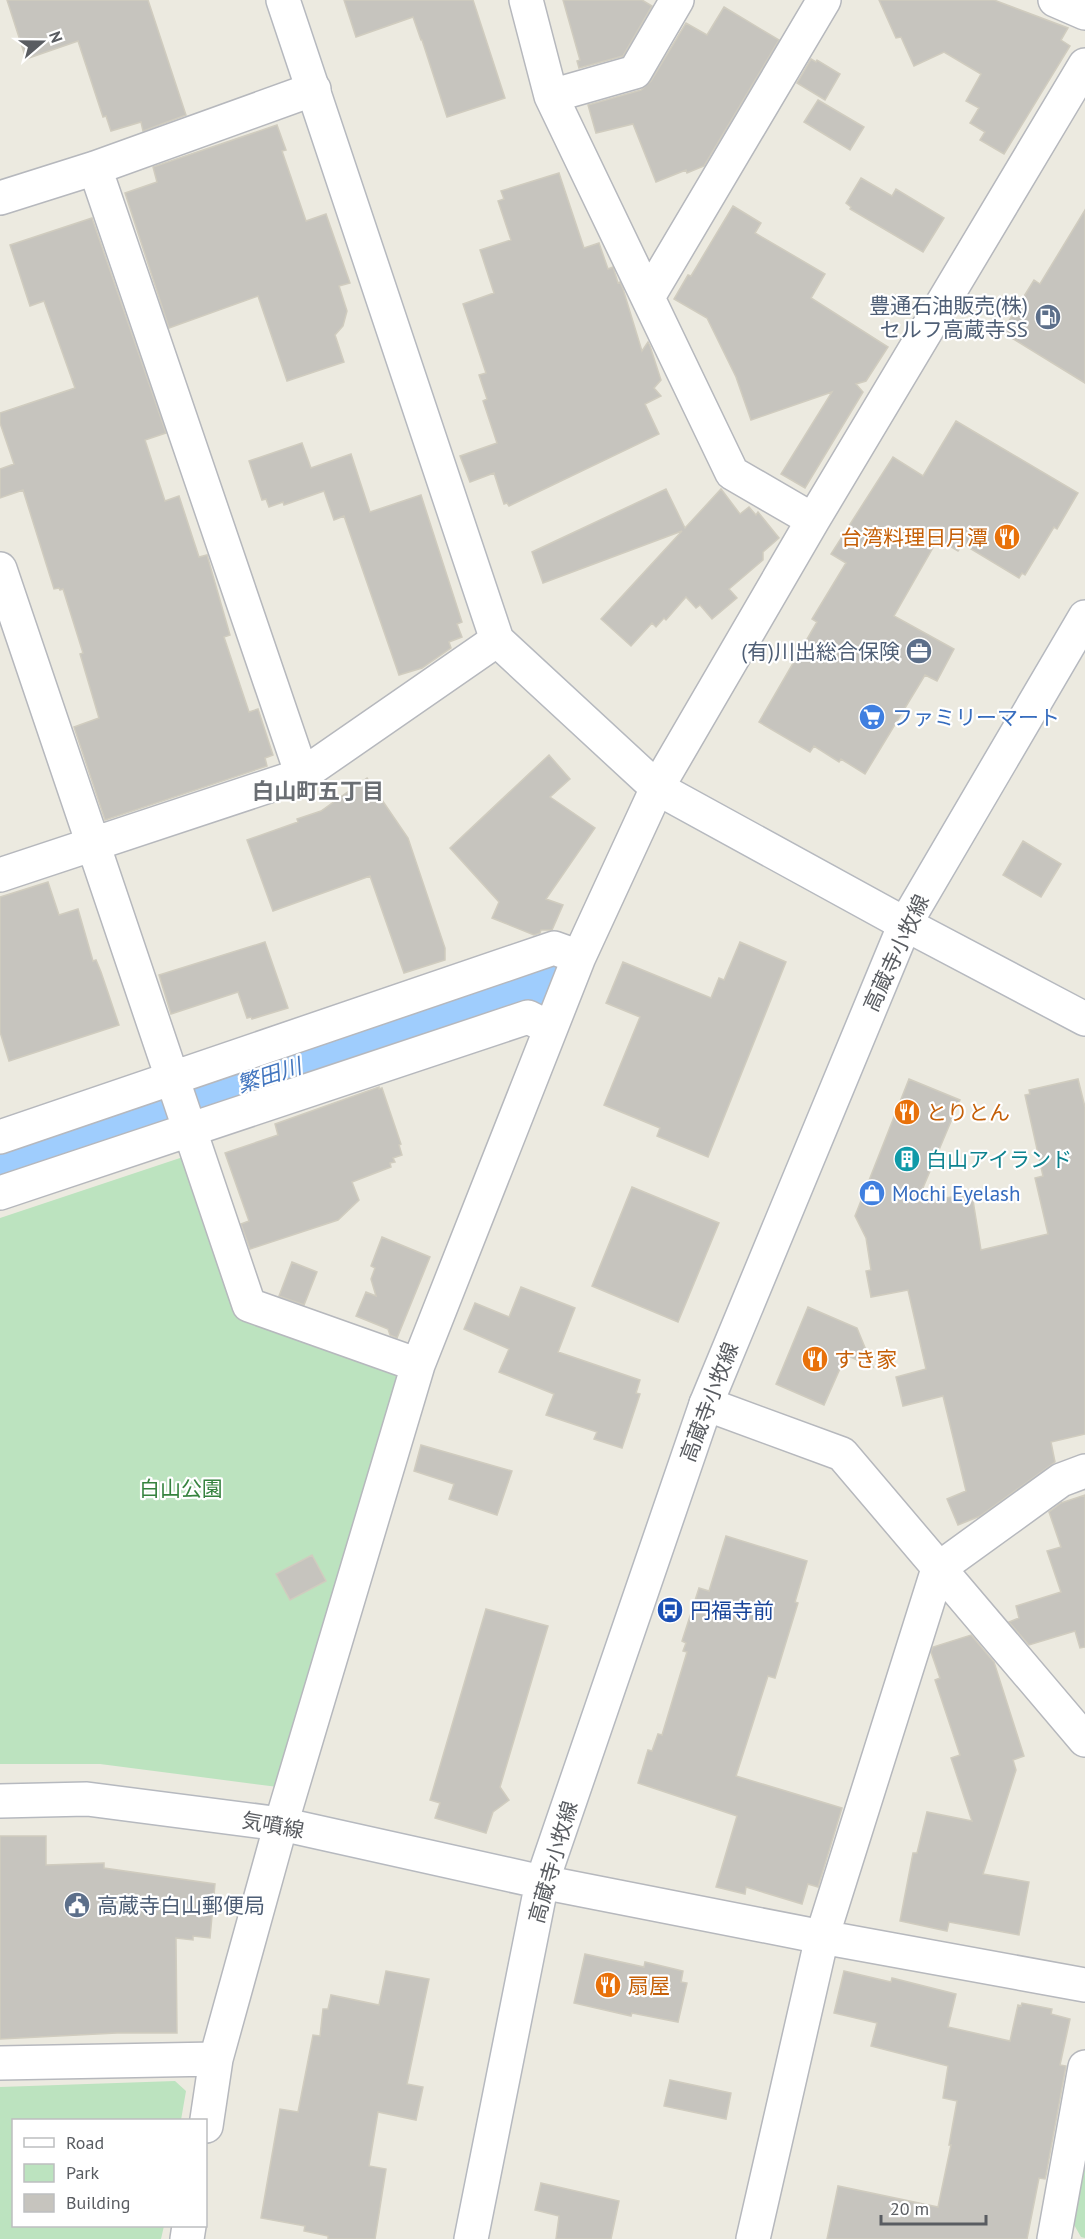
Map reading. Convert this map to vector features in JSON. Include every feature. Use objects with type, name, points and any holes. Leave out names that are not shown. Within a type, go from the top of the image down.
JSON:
[{"type":"street","points":[[283,0],[497,640],[657,788],[905,924],[1085,1019]]},
{"type":"street","points":[[526,0],[551,96],[732,473],[813,520]]},
{"type":"street","points":[[551,96],[635,72],[677,0]]},
{"type":"street","points":[[648,297],[824,0]]},
{"type":"street","points":[[1055,0],[1085,13]]},
{"type":"street","points":[[207,2119],[216,2059],[280,1824],[418,1365],[579,957],[657,788],[813,520],[1085,65]]},
{"type":"street","points":[[0,198],[96,168],[314,89]]},
{"type":"street","points":[[96,168],[302,775]]},
{"type":"street","points":[[0,569],[249,1305],[418,1365]]},
{"type":"street","name":"高蔵寺小牧線","points":[[471,2239],[542,1882],[706,1404],[905,924],[1082,630]]},
{"type":"street","points":[[0,875],[302,775],[497,640]]},
{"type":"street","points":[[0,1137],[554,948],[579,957]]},
{"type":"street","points":[[0,1193],[528,1017],[550,1028]]},
{"type":"street","points":[[706,1404],[842,1454],[1085,1740]]},
{"type":"street","points":[[753,2239],[822,1937],[938,1569],[1061,1480],[1085,1471]]},
{"type":"street","name":"気噴線","points":[[0,1801],[87,1799],[280,1824],[542,1882],[822,1937],[1085,1985]]},
{"type":"street","points":[[0,2062],[216,2059]]},
{"type":"street","points":[[1054,2239],[1085,2067]]},
{"type":"green space","name":"白山公園","points":[[189,1155],[245,1318],[407,1374],[278,1787],[100,1764],[0,1764],[0,1218]]},
{"type":"green space","points":[[175,2081],[186,2091],[181,2119],[12,2119],[12,2227],[164,2227],[161,2239],[0,2239],[0,2087]]},
{"type":"green space","points":[[1085,2156],[1085,2238],[1081,2237],[1073,2223]]},
{"type":"building","points":[[7,0],[148,0],[186,115],[143,131],[141,122],[111,131],[106,116],[103,117],[78,41],[26,59]]},
{"type":"building","points":[[344,0],[473,0],[505,98],[447,117],[413,17],[356,37]]},
{"type":"building","points":[[563,0],[642,0],[652,6],[623,56],[579,68],[577,61],[580,60]]},
{"type":"building","points":[[879,0],[994,0],[1068,28],[1061,40],[1070,46],[1004,154],[980,140],[985,132],[970,123],[979,108],[966,101],[981,74],[944,52],[914,66],[901,37],[896,38]]},
{"type":"building","points":[[724,7],[779,40],[704,166],[687,173],[686,170],[656,182],[633,124],[596,133],[588,105],[641,90],[651,81],[686,23],[707,35]]},
{"type":"building","points":[[811,59],[816,62],[817,60],[840,74],[825,100],[797,83]]},
{"type":"building","points":[[818,100],[864,127],[850,150],[804,122]]},
{"type":"building","points":[[277,125],[286,150],[282,151],[306,221],[326,214],[350,283],[339,286],[347,311],[343,326],[335,335],[344,362],[287,381],[258,296],[169,328],[125,193],[157,182],[153,167]]},
{"type":"building","points":[[559,173],[584,248],[599,243],[608,269],[613,267],[618,283],[620,282],[623,289],[642,351],[648,342],[650,346],[661,380],[654,388],[661,396],[645,404],[659,434],[509,506],[507,503],[504,504],[494,473],[470,482],[460,456],[497,443],[483,401],[487,399],[479,375],[486,373],[463,304],[494,293],[480,250],[511,240],[498,201],[504,199],[501,191]]},
{"type":"building","points":[[861,178],[892,196],[896,189],[944,218],[923,252],[850,209],[851,207],[846,203]]},
{"type":"building","points":[[733,206],[761,223],[755,233],[825,274],[811,298],[888,347],[866,381],[856,384],[863,392],[805,488],[781,474],[832,392],[751,420],[736,377],[707,318],[674,299],[688,275],[691,276]]},
{"type":"building","name":"豊通石油販売(株) セルフ高蔵寺SS","points":[[1085,210],[1085,383],[1002,332],[1034,280],[1040,284]]},
{"type":"building","points":[[92,218],[166,433],[145,440],[165,501],[179,496],[199,557],[207,555],[230,635],[224,637],[249,712],[258,709],[273,755],[265,758],[267,766],[105,820],[74,727],[99,718],[80,654],[83,653],[63,589],[54,589],[23,490],[0,498],[0,469],[14,464],[0,423],[0,413],[75,388],[44,301],[30,306],[10,245]]},
{"type":"building","points":[[956,421],[1078,493],[1057,529],[1054,527],[1025,575],[1022,573],[1019,578],[963,544],[958,551],[938,539],[894,616],[954,649],[937,681],[925,675],[865,774],[841,759],[839,762],[814,746],[810,752],[759,722],[817,622],[812,619],[846,563],[831,554],[893,457],[923,476]]},
{"type":"building","points":[[302,443],[311,468],[351,454],[370,512],[421,495],[462,622],[457,624],[462,637],[449,642],[451,648],[422,668],[399,675],[344,516],[334,520],[324,491],[284,505],[283,502],[269,507],[266,499],[262,500],[249,461]]},
{"type":"building","points":[[666,489],[685,528],[721,489],[740,514],[749,507],[756,515],[758,512],[779,538],[763,552],[763,560],[729,589],[737,598],[712,619],[700,605],[696,608],[686,597],[666,620],[664,618],[656,627],[652,623],[631,646],[601,619],[682,531],[543,583],[532,552]]},
{"type":"building","points":[[549,755],[570,779],[550,797],[595,828],[546,899],[563,905],[552,930],[541,930],[540,933],[534,935],[492,918],[499,902],[450,848]]},
{"type":"building","points":[[367,778],[408,838],[445,948],[445,960],[404,973],[370,876],[273,911],[247,840],[298,822],[297,819],[321,811]]},
{"type":"building","points":[[1023,841],[1061,864],[1041,897],[1003,875]]},
{"type":"building","points":[[48,882],[59,915],[78,909],[93,961],[96,960],[101,972],[119,1025],[9,1061],[0,1032],[0,897]]},
{"type":"building","points":[[265,942],[288,1008],[252,1019],[247,1018],[238,992],[171,1014],[159,975]]},
{"type":"building","points":[[740,942],[786,962],[708,1157],[657,1136],[660,1128],[604,1105],[640,1017],[606,1003],[623,962],[711,998],[719,978],[724,980]]},
{"type":"building","points":[[909,1079],[960,1100],[917,1202],[972,1194],[981,1250],[1048,1234],[1035,1178],[1043,1176],[1025,1095],[1030,1094],[1029,1090],[1078,1079],[1085,1107],[1085,1434],[1051,1442],[1055,1462],[980,1516],[958,1525],[947,1499],[966,1491],[943,1396],[903,1406],[896,1377],[926,1369],[908,1290],[871,1297],[866,1271],[871,1270],[866,1238],[855,1216]]},
{"type":"building","points":[[379,1087],[379,1089],[382,1088],[401,1144],[399,1145],[402,1155],[393,1158],[395,1162],[390,1163],[391,1167],[352,1182],[359,1200],[338,1220],[250,1249],[241,1224],[249,1221],[225,1153],[278,1135],[275,1124]]},
{"type":"building","points":[[632,1187],[719,1223],[678,1322],[592,1286]]},
{"type":"building","points":[[382,1237],[430,1257],[397,1338],[390,1335],[388,1329],[356,1316],[366,1292],[376,1296],[371,1279],[375,1268],[371,1266]]},
{"type":"building","points":[[292,1262],[317,1272],[304,1305],[279,1296]]},
{"type":"building","points":[[521,1287],[575,1308],[558,1352],[640,1380],[636,1393],[640,1394],[622,1448],[594,1439],[597,1432],[546,1415],[554,1394],[499,1372],[509,1349],[464,1329],[475,1303],[509,1317]]},
{"type":"building","name":"すき家","points":[[808,1307],[857,1328],[873,1367],[846,1355],[824,1405],[776,1384]]},
{"type":"building","points":[[421,1445],[512,1471],[497,1515],[449,1499],[454,1484],[414,1471]]},
{"type":"building","points":[[1085,1495],[1085,1647],[1080,1648],[1075,1631],[1029,1645],[1009,1622],[1019,1618],[1016,1606],[1061,1592],[1047,1551],[1061,1547],[1049,1512],[1061,1503]]},
{"type":"building","points":[[726,1536],[807,1561],[795,1602],[798,1603],[775,1678],[768,1676],[736,1776],[842,1808],[818,1887],[808,1884],[802,1904],[746,1887],[745,1894],[716,1887],[737,1816],[638,1783],[648,1750],[652,1751],[658,1734],[662,1735],[687,1652],[683,1651],[686,1643],[682,1641],[699,1588],[709,1591]]},
{"type":"building","points":[[312,1555],[326,1581],[290,1600],[276,1574]]},
{"type":"building","points":[[486,1609],[548,1626],[500,1787],[509,1800],[493,1812],[486,1833],[435,1818],[440,1803],[430,1800]]},
{"type":"building","points":[[971,1635],[994,1662],[1024,1756],[1013,1760],[1016,1770],[983,1874],[1029,1882],[1019,1935],[949,1922],[947,1931],[900,1921],[913,1853],[917,1853],[927,1812],[972,1821],[951,1758],[960,1755],[935,1680],[940,1678],[931,1652],[933,1647]]},
{"type":"building","points":[[0,1836],[46,1836],[46,1865],[104,1863],[104,1868],[215,1884],[210,1938],[193,1936],[193,1940],[176,1938],[177,2033],[117,2033],[0,2039]]},
{"type":"building","points":[[585,1954],[644,1967],[645,1962],[683,1971],[681,1982],[687,1983],[678,2022],[632,2013],[631,2016],[574,2003]]},
{"type":"building","points":[[386,1971],[429,1979],[407,2084],[423,2087],[416,2120],[378,2112],[369,2166],[386,2169],[375,2239],[328,2239],[328,2236],[304,2231],[305,2226],[261,2218],[280,2109],[298,2112],[313,2035],[320,2036],[323,2009],[328,2009],[331,1995],[379,2005]]},
{"type":"building","points":[[844,1971],[891,1982],[892,1978],[956,1994],[948,2027],[1010,2041],[1018,2005],[1021,2006],[1022,2003],[1052,2009],[1051,2014],[1070,2019],[1060,2065],[1066,2066],[1046,2175],[1045,2179],[1039,2178],[1027,2239],[827,2239],[838,2186],[938,2207],[951,2145],[949,2145],[957,2101],[943,2098],[948,2066],[871,2046],[877,2023],[834,2013]]},
{"type":"building","points":[[670,2080],[731,2093],[726,2119],[664,2106]]},
{"type":"building","points":[[541,2183],[619,2201],[611,2239],[556,2239],[559,2216],[535,2210]]},
{"type":"waterway","name":"繁田川","points":[[0,1162],[537,988]]},
{"type":"place","name":"豊通石油販売(株) セルフ高蔵寺SS","points":[[1048,317]]},
{"type":"place","name":"台湾料理日月潭","points":[[1007,537]]},
{"type":"place","name":"(有)川出総合保険","points":[[919,651]]},
{"type":"place","name":"ファミリーマート","points":[[872,717]]},
{"type":"place","name":"とりとん","points":[[907,1112]]},
{"type":"place","name":"白山アイランド","points":[[907,1159]]},
{"type":"place","name":"Mochi Eyelash","points":[[872,1193]]},
{"type":"place","name":"すき家","points":[[815,1359]]},
{"type":"place","name":"円福寺前","points":[[670,1610]]},
{"type":"place","name":"高蔵寺白山郵便局","points":[[77,1905]]},
{"type":"place","name":"扇屋","points":[[608,1985]]},
{"type":"district","name":"白山町五丁目","points":[[318,791]]}]
